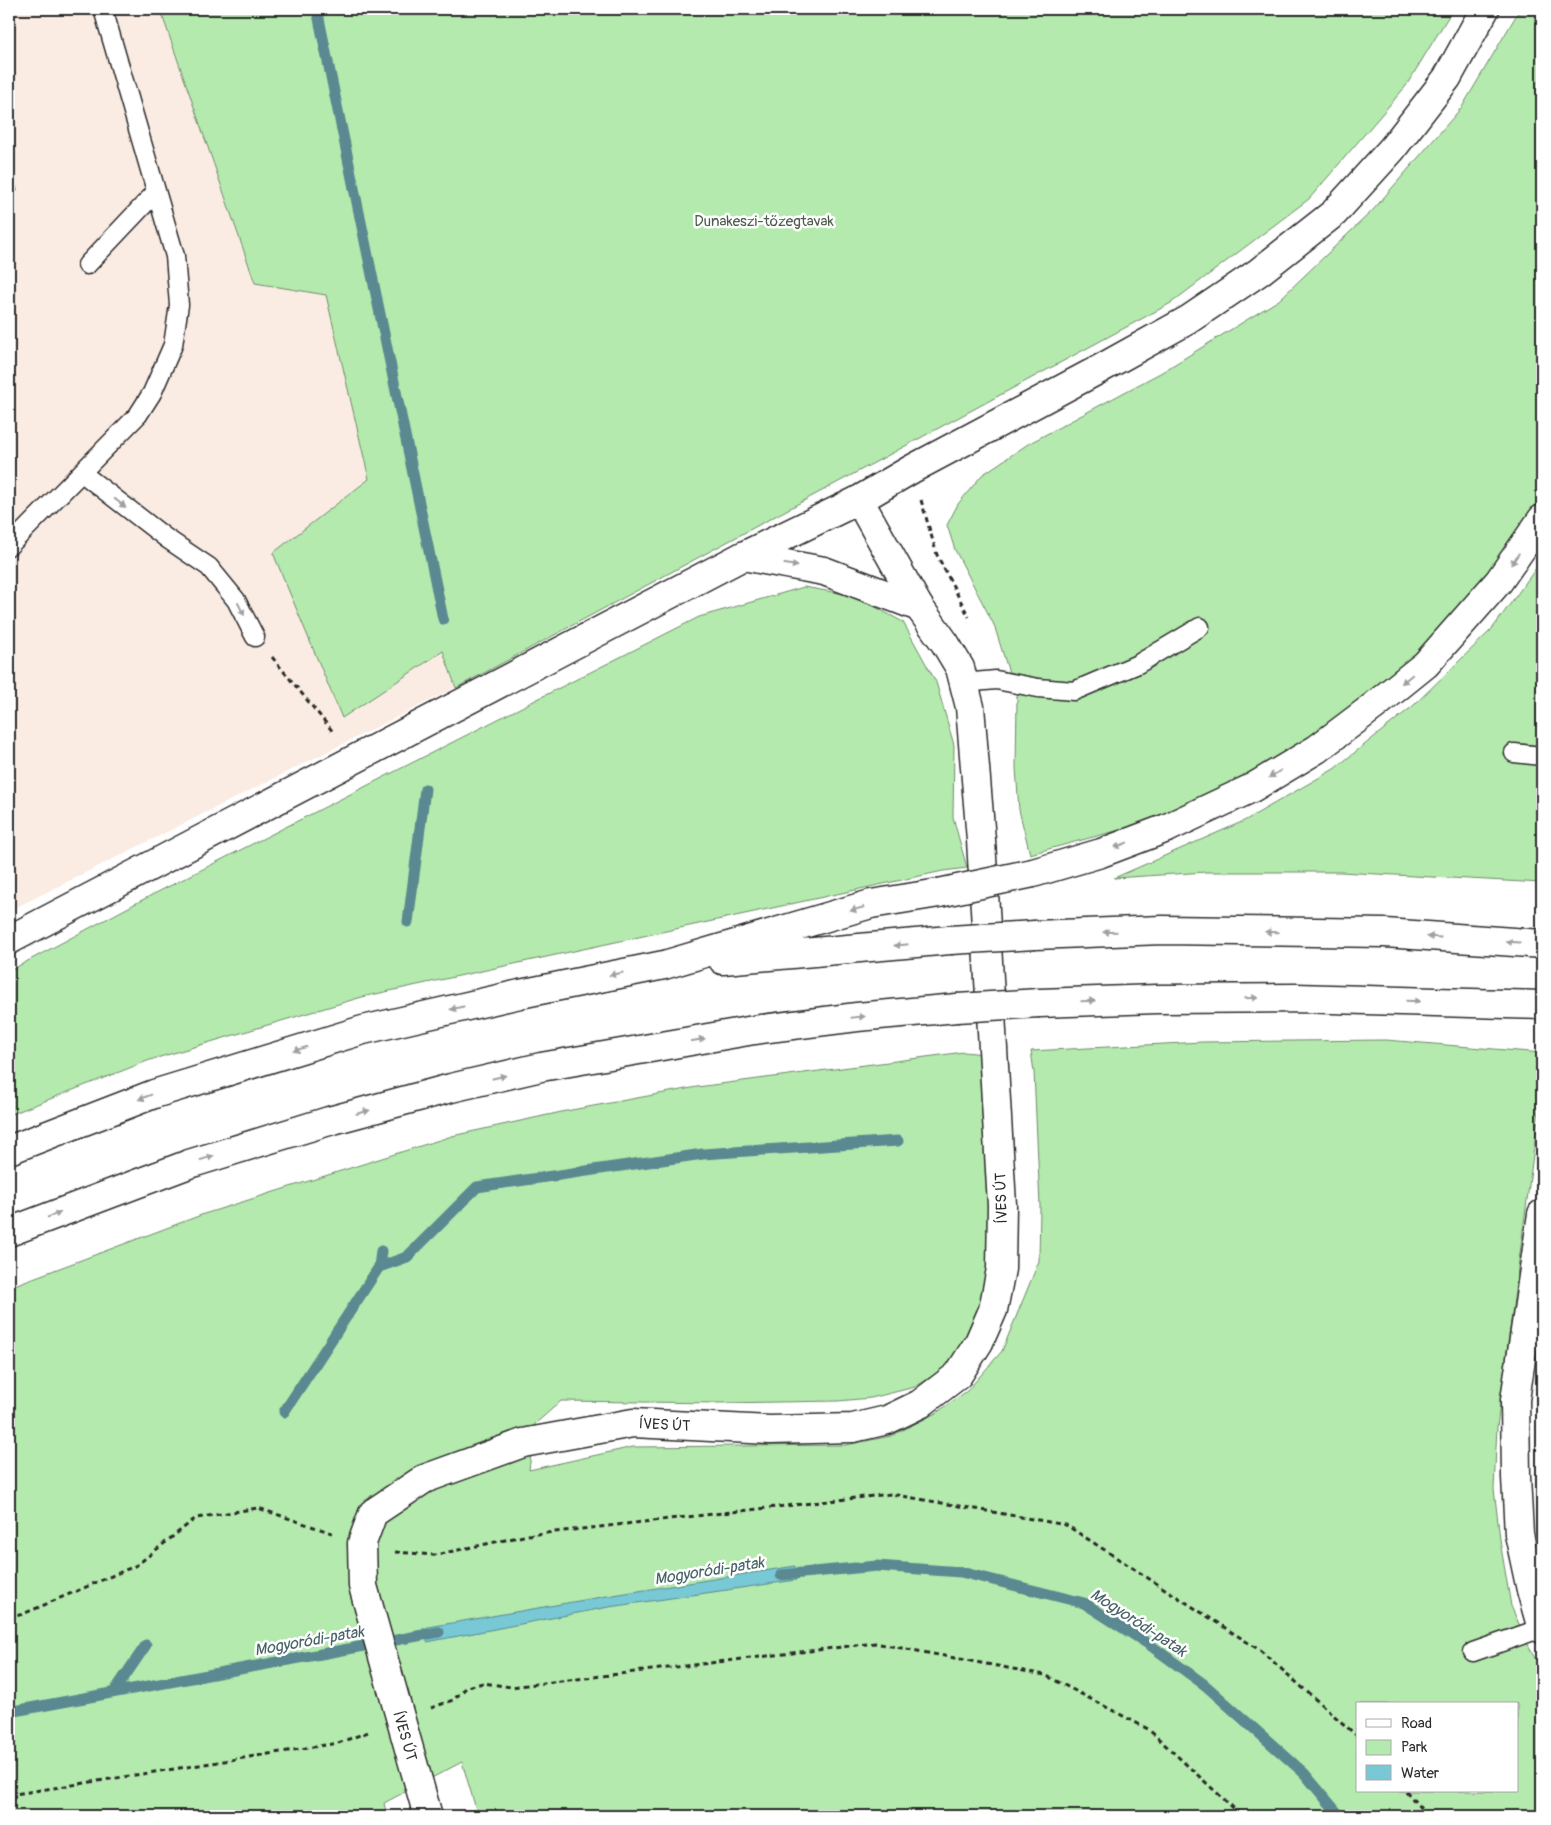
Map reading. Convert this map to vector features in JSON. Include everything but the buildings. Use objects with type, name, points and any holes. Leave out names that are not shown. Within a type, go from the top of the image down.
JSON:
[{"type":"main road","points":[[9,940],[743,556],[859,500],[912,469],[1188,320],[1258,272],[1334,213],[1392,149],[1447,78],[1485,9]]},
{"type":"main road","name":"ÍVES ÚT","points":[[428,1816],[363,1586],[362,1543],[373,1513],[424,1479],[523,1442],[633,1423],[770,1430],[853,1428],[887,1420],[920,1404],[958,1375],[978,1342],[993,1310],[1001,1269],[1002,1205],[981,840],[970,707],[960,668],[919,607],[859,500]]},
{"type":"main road","points":[[9,1150],[154,1094],[363,1030],[520,994],[664,965],[871,904],[939,893],[1033,873],[1101,853],[1166,828],[1252,788],[1317,749],[1426,664],[1499,581],[1542,518]]},
{"type":"main road","points":[[743,556],[824,571],[919,607]]},
{"type":"main road","points":[[664,965],[950,940],[1162,930],[1385,933],[1542,944]]},
{"type":"main road","points":[[9,1232],[189,1164],[329,1121],[451,1088],[541,1067],[754,1030],[856,1017],[957,1008],[1157,999],[1286,998],[1542,1005]]},
{"type":"main road","points":[[1468,1002],[1542,1017]]},
{"type":"main road","points":[[1542,1214],[1515,1400],[1519,1534],[1531,1590],[1542,1629]]},
{"type":"lane","points":[[9,546],[138,415],[152,393],[173,346],[179,305],[175,256],[103,9]]},
{"type":"lane","points":[[87,265],[156,192]]},
{"type":"lane","points":[[82,473],[166,538],[209,567],[236,600],[255,637]]},
{"type":"lane","points":[[963,683],[996,680],[1038,688],[1074,691],[1138,664],[1200,627]]},
{"type":"lane","points":[[1514,753],[1542,756]]},
{"type":"lane","points":[[1472,1652],[1542,1629]]},
{"type":"path","points":[[255,637],[336,736]]},
{"type":"path","points":[[9,1618],[23,1614],[137,1565],[196,1518],[258,1508],[381,1551],[435,1555],[528,1535],[891,1494],[1066,1524],[1261,1651],[1356,1735]]},
{"type":"path","points":[[9,1795],[338,1743],[397,1709],[418,1712],[454,1700],[467,1687],[483,1683],[511,1687],[875,1643],[1045,1675],[1148,1729],[1242,1816]]},
{"type":"path","points":[[1407,1792],[1427,1816]]},
{"type":"shaded area","points":[[9,9],[311,9],[423,590],[455,688],[9,911]]},
{"type":"green space","name":"Dunakeszi-tőzegtavak","points":[[160,9],[1453,9],[1406,86],[1309,199],[1171,303],[456,688],[443,651],[342,718],[273,553],[369,479],[326,295],[255,283]]},
{"type":"green space","points":[[1520,9],[1542,9],[1542,502],[1487,579],[1412,658],[1311,739],[1164,818],[1030,854],[1019,810],[1016,768],[1017,698],[994,625],[955,550],[947,525],[958,504],[982,475],[1028,444],[1162,372],[1279,300],[1373,210],[1462,107]]},
{"type":"green space","points":[[1542,560],[1542,883],[1340,872],[1206,872],[1114,878],[1244,821],[1334,769],[1413,706],[1492,629]]},
{"type":"green space","points":[[804,587],[855,596],[903,622],[936,682],[954,745],[953,817],[967,868],[943,871],[362,997],[150,1060],[9,1115],[9,971],[142,900],[699,617]]},
{"type":"green space","points":[[1386,1040],[1542,1053],[1542,1087],[1497,1427],[1494,1489],[1511,1606],[1532,1653],[1542,1670],[1542,1816],[478,1816],[462,1762],[384,1803],[387,1816],[9,1816],[9,1287],[204,1214],[452,1136],[566,1111],[697,1087],[964,1052],[984,1054],[997,1206],[986,1307],[952,1364],[915,1387],[871,1398],[838,1401],[719,1403],[561,1401],[535,1424],[529,1470],[633,1447],[846,1445],[891,1436],[936,1413],[967,1391],[1002,1351],[1039,1261],[1040,1206],[1034,1072],[1031,1051],[1202,1042]]},
{"type":"water","points":[[795,1566],[796,1580],[609,1607],[427,1642],[423,1628],[607,1596]]},
{"type":"waterway","points":[[317,9],[443,619]]},
{"type":"waterway","points":[[408,922],[425,789]]},
{"type":"waterway","points":[[379,1267],[407,1257],[477,1187],[703,1154],[898,1141]]},
{"type":"waterway","points":[[284,1412],[379,1267],[381,1251]]},
{"type":"waterway","name":"Mogyoródi-patak","points":[[781,1575],[877,1566],[961,1572],[1084,1603],[1150,1645],[1205,1685],[1304,1773],[1340,1816]]},
{"type":"waterway","name":"Mogyoródi-patak","points":[[9,1712],[439,1632]]},
{"type":"waterway","points":[[114,1692],[146,1645]]}]
